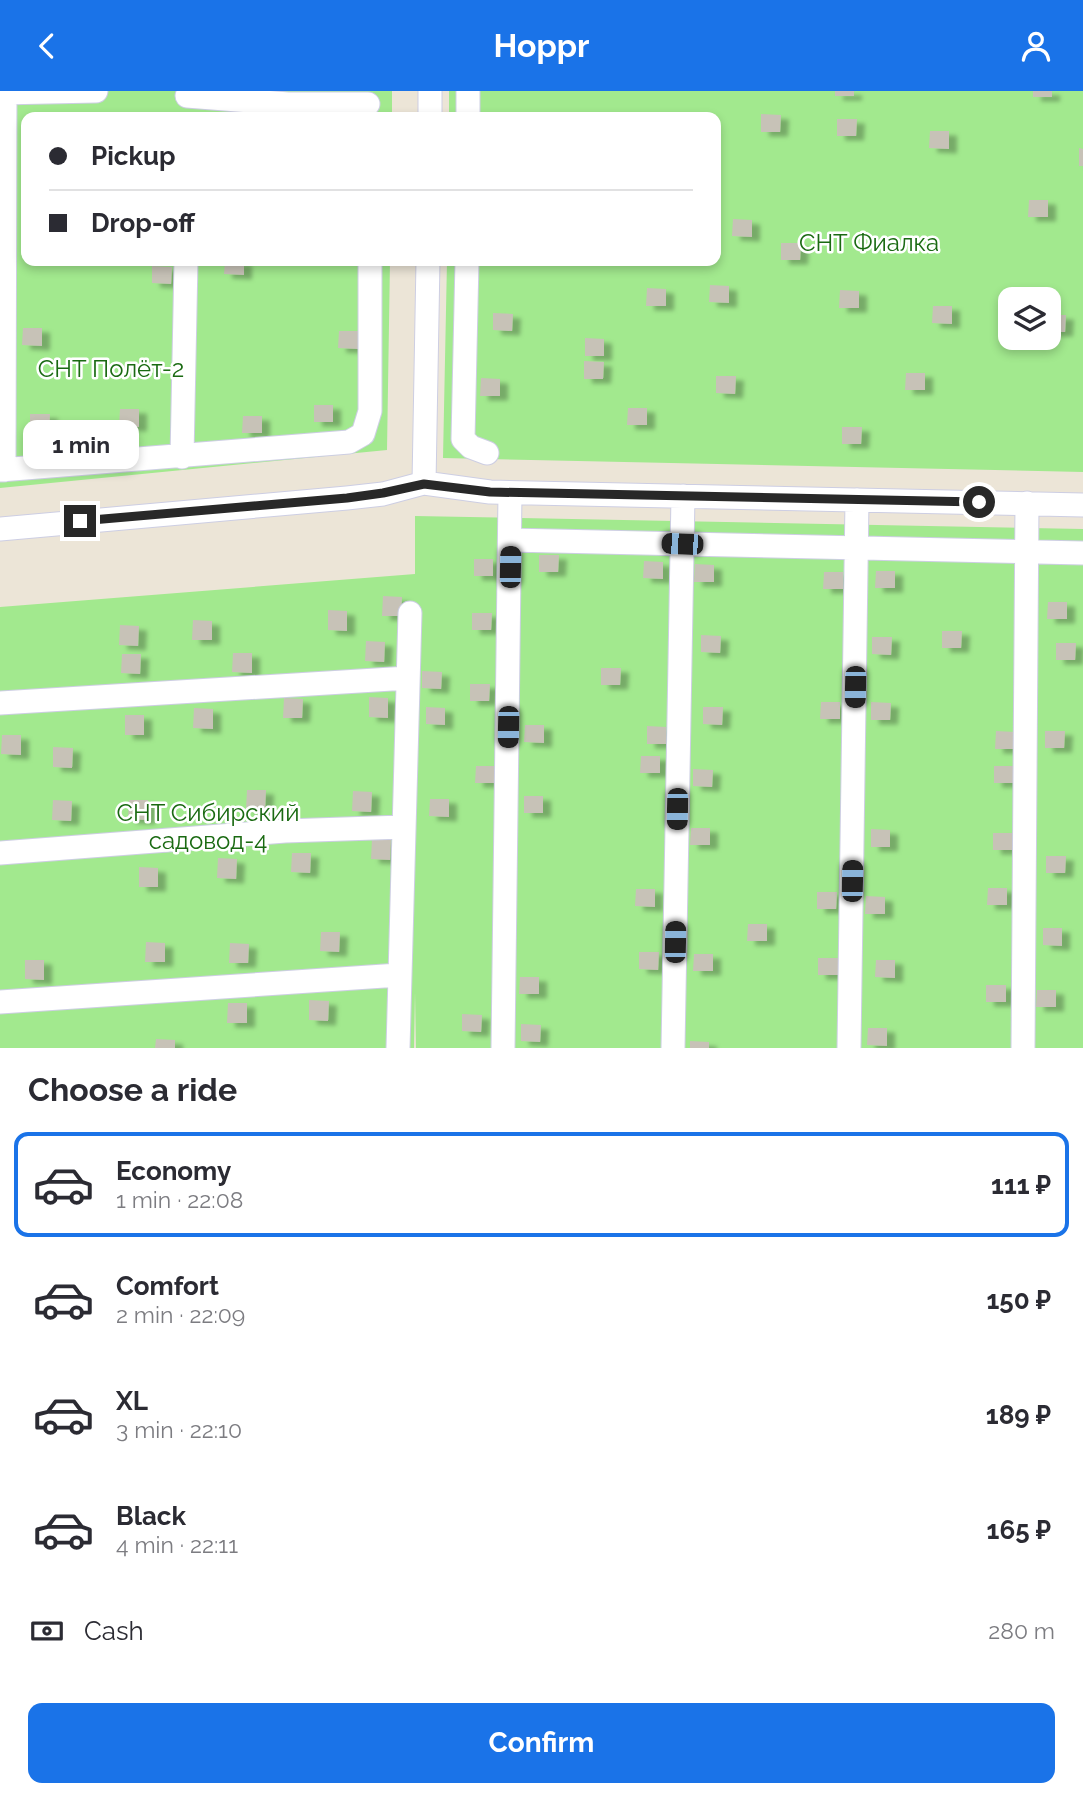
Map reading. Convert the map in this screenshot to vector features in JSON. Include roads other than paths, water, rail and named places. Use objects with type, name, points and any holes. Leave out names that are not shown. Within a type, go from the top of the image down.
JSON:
[{"type":"street","points":[[96,91],[3,92],[2,470],[349,442],[363,434],[370,411],[370,266]]},
{"type":"street","points":[[430,91],[430,112]]},
{"type":"street","points":[[468,91],[468,112]]},
{"type":"street","points":[[187,101],[368,104]]},
{"type":"street","points":[[182,457],[186,266]]},
{"type":"street","points":[[424,484],[428,266]]},
{"type":"street","points":[[467,266],[463,439],[471,447],[487,453]]},
{"type":"street","points":[[0,529],[347,498],[424,484],[510,492],[1083,505]]},
{"type":"street","points":[[503,1048],[510,492]]},
{"type":"street","points":[[673,1048],[683,496]]},
{"type":"street","points":[[849,1048],[857,500]]},
{"type":"street","points":[[1023,1048],[1027,503]]},
{"type":"street","points":[[510,540],[1083,553]]},
{"type":"street","points":[[398,1048],[410,613]]},
{"type":"street","points":[[0,703],[408,678]]},
{"type":"street","points":[[0,853],[285,831],[403,827]]},
{"type":"street","points":[[0,1002],[399,975]]},
{"type":"park label","name":"СНТ Фиалка","points":[[869,243]]},
{"type":"park label","name":"СНТ Полёт-2","points":[[111,369]]},
{"type":"park label","name":"СНТ Сибирский садовод-4","points":[[208,827]]}]
